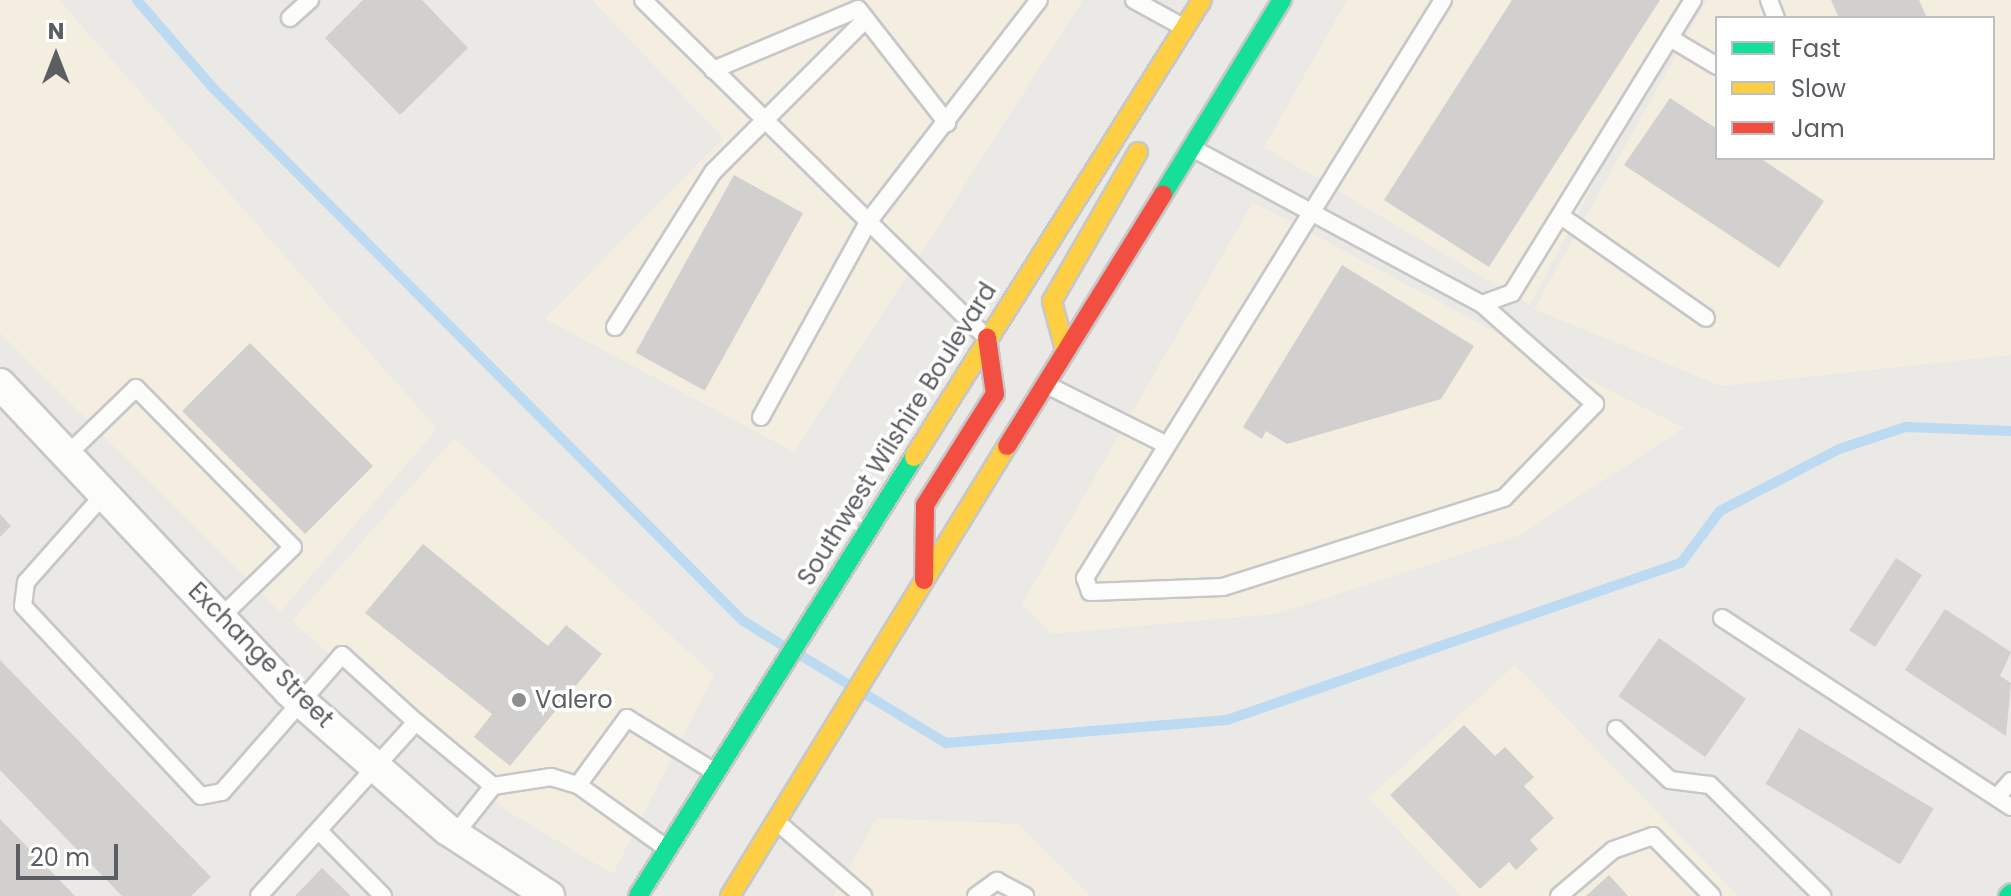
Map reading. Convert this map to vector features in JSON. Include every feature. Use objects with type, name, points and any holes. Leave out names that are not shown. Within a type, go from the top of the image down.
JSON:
[{"type":"main road","name":"Southwest Wilshire Boulevard","points":[[638,896],[713,771],[759,704],[831,581],[1202,0]]},
{"type":"main road","points":[[730,896],[1282,0]]},
{"type":"main road","points":[[1065,350],[1052,301],[1138,154],[1142,94]]},
{"type":"main road","points":[[924,580],[925,505],[995,394],[987,338]]},
{"type":"street","name":"Exchange Street","points":[[0,384],[69,453],[298,698],[455,834],[549,896]]},
{"type":"lane","points":[[290,18],[310,0]]},
{"type":"lane","points":[[643,0],[987,338]]},
{"type":"lane","points":[[761,417],[868,222],[1039,0]]},
{"type":"lane","points":[[1134,0],[1185,28]]},
{"type":"lane","points":[[1190,147],[1311,213],[1482,304],[1595,404],[1504,498],[1223,587],[1090,592],[1085,578],[1167,445],[1311,213],[1443,0]]},
{"type":"lane","points":[[1482,304],[1512,293],[1693,0]]},
{"type":"lane","points":[[713,70],[858,9],[947,123]]},
{"type":"lane","points":[[615,327],[713,172],[866,19]]},
{"type":"lane","points":[[1670,38],[1715,65]]},
{"type":"lane","points":[[1561,216],[1706,318]]},
{"type":"lane","points":[[1045,384],[1167,445]]},
{"type":"lane","points":[[69,453],[136,388],[293,547],[221,617]]},
{"type":"lane","points":[[106,492],[26,582],[23,606],[201,796],[222,792],[298,698],[342,655],[493,786]]},
{"type":"lane","points":[[1722,618],[2004,801],[2011,781]]},
{"type":"lane","points":[[578,785],[627,718],[713,771]]},
{"type":"lane","points":[[259,896],[378,768],[416,722]]},
{"type":"lane","points":[[1616,729],[1670,780],[1710,785],[1822,896]]},
{"type":"lane","points":[[455,834],[493,786],[551,777],[578,785],[666,848]]},
{"type":"lane","points":[[776,821],[863,896]]},
{"type":"lane","points":[[319,831],[383,896]]},
{"type":"lane","points":[[1559,896],[1613,850],[1653,836],[1712,896]]},
{"type":"lane","points":[[976,896],[997,881],[1025,896]]},
{"type":"shaded area","points":[[0,0],[59,0],[437,429],[280,612],[0,333]]},
{"type":"shaded area","points":[[592,0],[1083,0],[794,452],[545,319],[723,138]]},
{"type":"shaded area","points":[[1347,0],[1690,0],[1530,305],[1264,147]]},
{"type":"shaded area","points":[[1707,0],[2011,0],[2011,355],[1721,386],[1534,309]]},
{"type":"shaded area","points":[[1253,202],[1512,341],[1684,428],[1518,536],[1276,614],[1051,634],[1022,604]]},
{"type":"shaded area","points":[[454,438],[714,675],[613,874],[507,811],[292,621]]},
{"type":"shaded area","points":[[1515,665],[1738,896],[1461,896],[1368,798]]},
{"type":"shaded area","points":[[877,818],[1018,824],[1091,896],[833,896]]},
{"type":"building","points":[[363,0],[422,0],[468,48],[400,115],[325,38]]},
{"type":"building","points":[[1512,0],[1660,0],[1489,267],[1384,200]]},
{"type":"building","points":[[1831,0],[1919,0],[1926,16],[1838,16]]},
{"type":"building","points":[[1670,98],[1715,128],[1715,160],[1763,160],[1824,201],[1779,268],[1624,165]]},
{"type":"building","points":[[734,175],[803,213],[705,391],[636,353]]},
{"type":"building","points":[[1342,265],[1474,346],[1441,399],[1287,444],[1266,431],[1262,439],[1243,427]]},
{"type":"building","points":[[250,343],[373,466],[305,534],[182,411]]},
{"type":"building","points":[[0,514],[11,526],[0,537]]},
{"type":"building","points":[[423,544],[548,646],[566,625],[602,654],[510,766],[474,737],[492,714],[365,613]]},
{"type":"building","points":[[1896,558],[1922,575],[1875,647],[1849,630]]},
{"type":"building","points":[[1945,609],[2011,652],[2000,676],[2011,683],[2006,736],[1905,670]]},
{"type":"building","points":[[1659,638],[1746,699],[1705,757],[1618,696]]},
{"type":"building","points":[[0,660],[211,877],[191,896],[122,896],[0,770]]},
{"type":"building","points":[[1464,725],[1495,756],[1505,747],[1534,777],[1524,786],[1554,818],[1530,840],[1538,849],[1516,870],[1509,862],[1480,889],[1390,795]]},
{"type":"building","points":[[1799,728],[1934,809],[1900,865],[1766,784]]},
{"type":"building","points":[[0,819],[75,896],[0,896]]},
{"type":"building","points":[[322,868],[351,896],[295,896]]},
{"type":"building","points":[[1609,875],[1628,896],[1586,896]]},
{"type":"waterway","points":[[137,0],[212,87],[742,620],[782,645]]},
{"type":"waterway","points":[[865,694],[946,743],[1227,720],[1681,563],[1720,511],[1839,449],[1906,427],[2011,431]]},
{"type":"waterway","points":[[800,655],[848,684]]},
{"type":"traffic: fast","points":[[1163,194],[1282,0]]},
{"type":"traffic: fast","points":[[638,896],[914,457]]},
{"type":"traffic: fast","points":[[2008,896],[2011,893]]},
{"type":"traffic: slow","points":[[914,457],[1202,0]]},
{"type":"traffic: slow","points":[[1065,350],[1052,301],[1138,152]]},
{"type":"traffic: slow","points":[[730,896],[1007,446]]},
{"type":"traffic: jam","points":[[1007,446],[1163,194]]},
{"type":"traffic: jam","points":[[924,580],[925,505],[995,394],[987,338]]},
{"type":"place","name":"Valero","points":[[519,700]]}]
